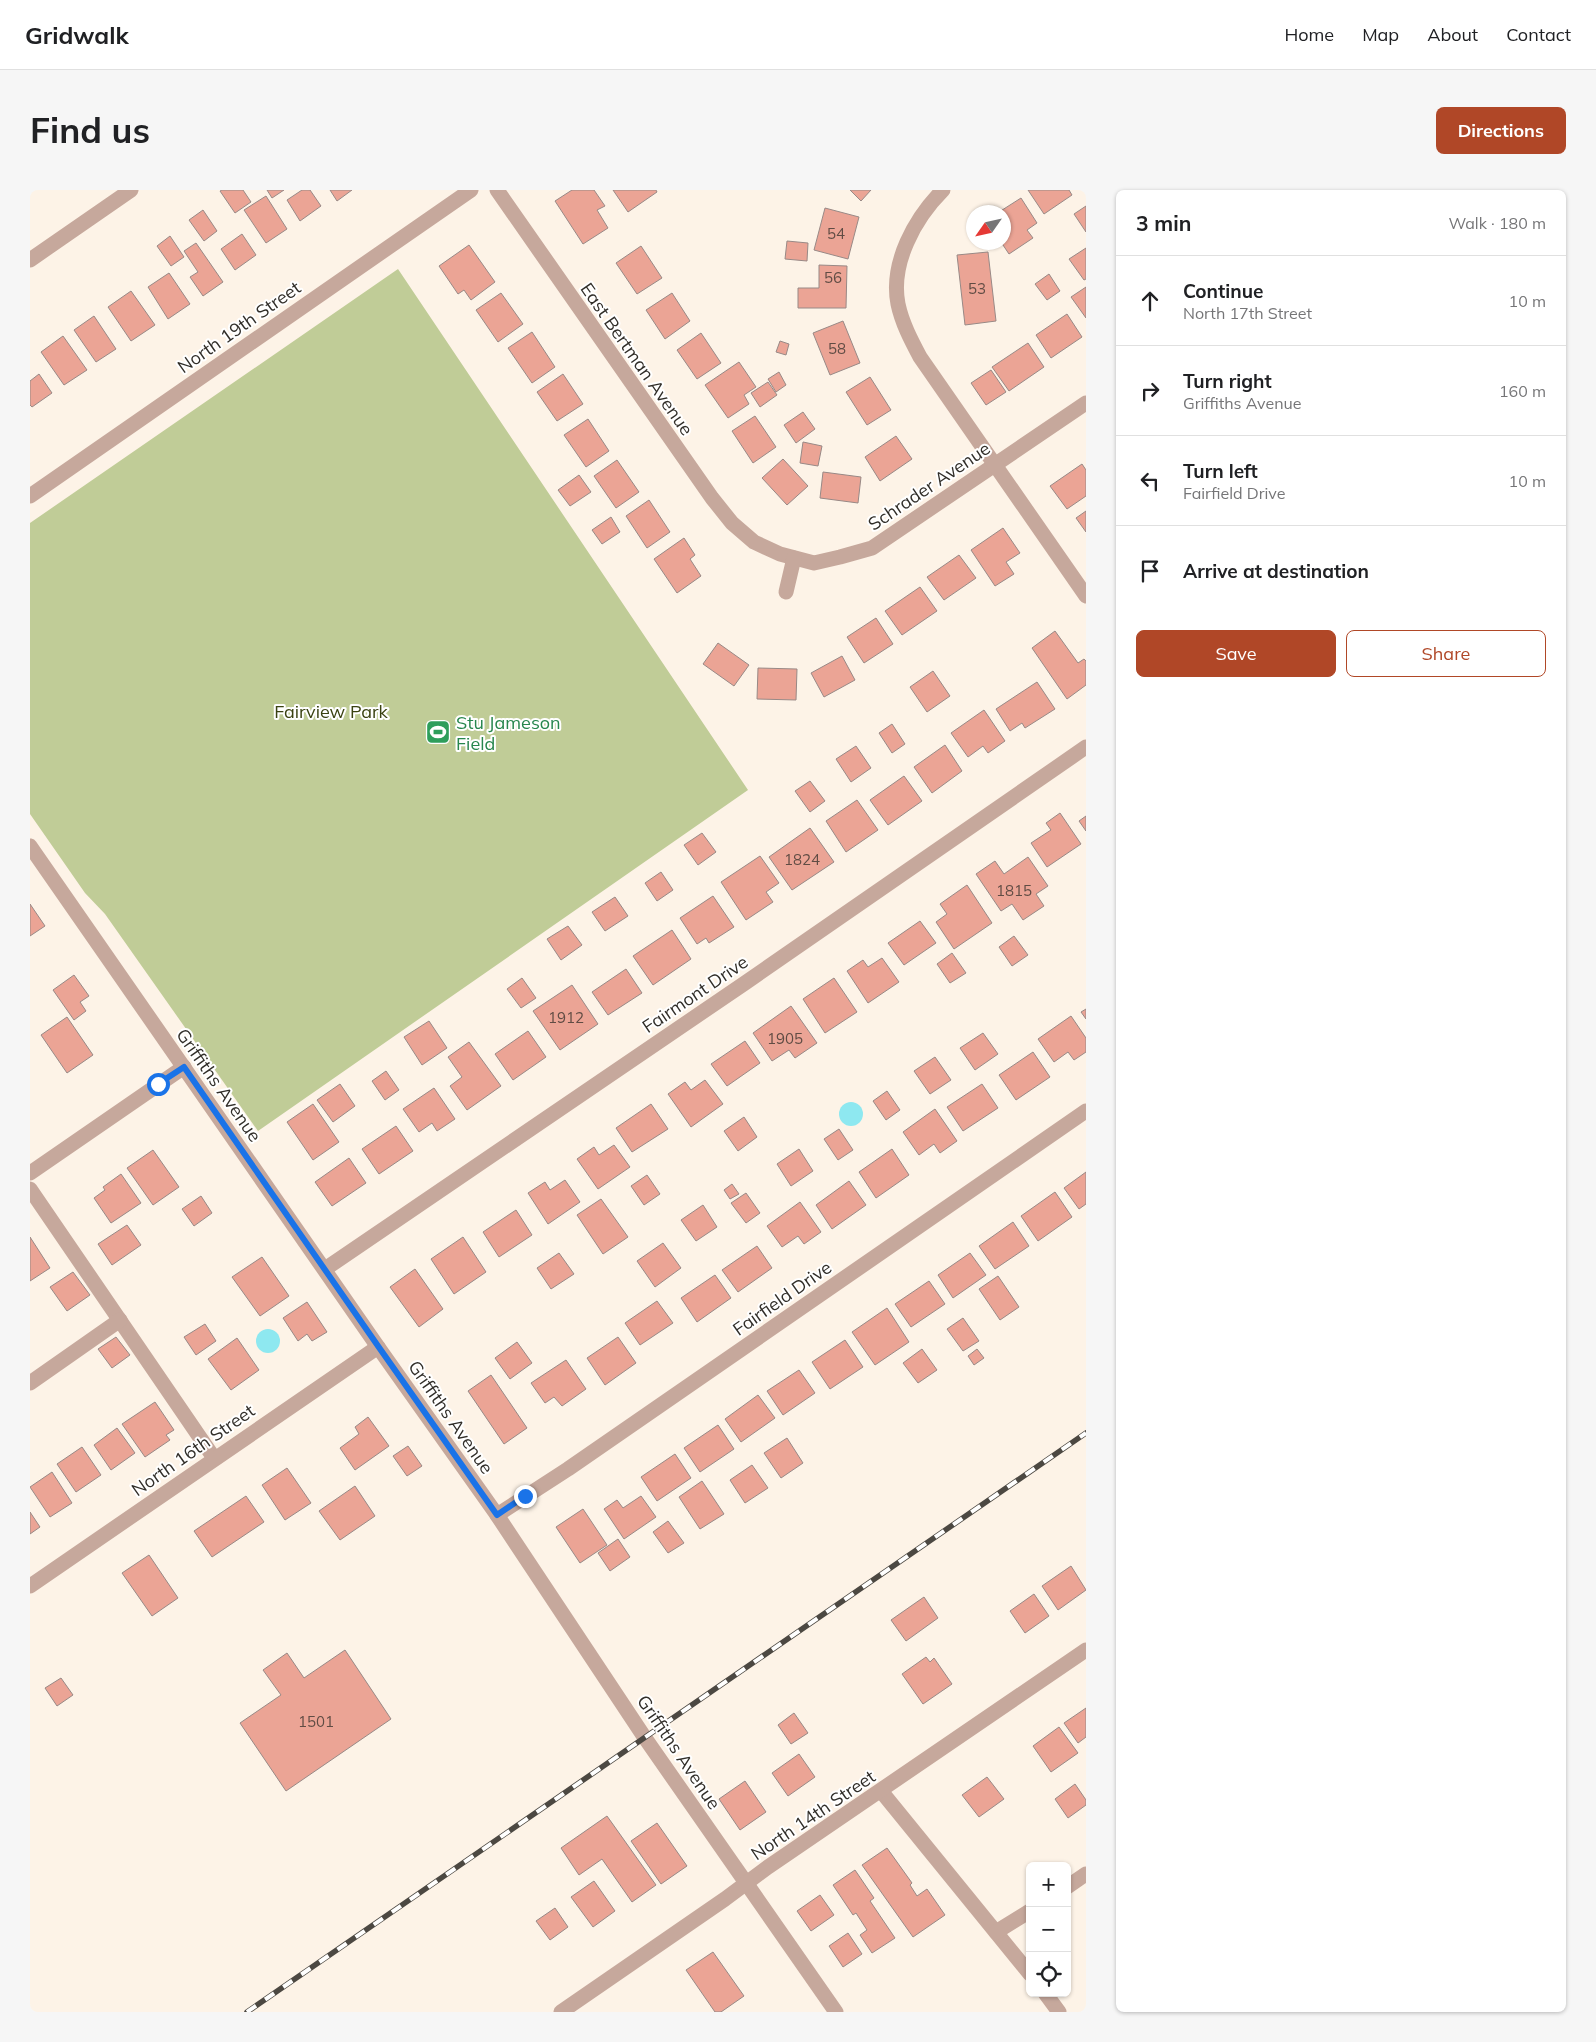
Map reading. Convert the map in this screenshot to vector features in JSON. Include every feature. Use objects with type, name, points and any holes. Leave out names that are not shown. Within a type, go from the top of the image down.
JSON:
[{"type":"street","points":[[30,260],[131,190]]},
{"type":"street","name":"North 19th Street","points":[[30,496],[470,190]]},
{"type":"street","name":"East Bertman Avenue","points":[[497,190],[712,498],[732,523],[754,542]]},
{"type":"street","points":[[943,190],[921,214],[909,235],[898,279],[898,303],[907,334],[920,357],[1086,596]]},
{"type":"street","name":"Schrader Avenue","points":[[754,542],[780,554],[814,562],[872,548],[1086,403]]},
{"type":"street","points":[[786,592],[794,558]]},
{"type":"street","name":"Fairmont Drive","points":[[325,1269],[745,983],[1086,747]]},
{"type":"street","name":"Griffiths Avenue","points":[[30,846],[497,1515],[645,1738],[836,2012]]},
{"type":"street","points":[[30,1172],[184,1067]]},
{"type":"street","name":"Fairfield Drive","points":[[497,1515],[568,1469],[1086,1111]]},
{"type":"street","points":[[30,1190],[214,1458]]},
{"type":"street","points":[[30,1382],[120,1320]]},
{"type":"street","name":"North 16th Street","points":[[30,1586],[378,1346]]},
{"type":"street","name":"North 14th Street","points":[[562,2012],[746,1883],[1086,1650]]},
{"type":"street","points":[[881,1791],[1026,1969]]},
{"type":"street","points":[[1071,1884],[1086,1874]]},
{"type":"street","points":[[996,1932],[1026,1913]]},
{"type":"street","points":[[1048,1997],[1059,2012]]},
{"type":"green space","name":"Fairview Park","points":[[398,269],[748,790],[258,1131],[105,914],[85,893],[30,814],[30,523]]},
{"type":"water","points":[[851,1102],[860,1105],[863,1114],[860,1123],[851,1126],[842,1123],[839,1114],[842,1105]]},
{"type":"water","points":[[268,1329],[277,1332],[280,1341],[277,1350],[268,1353],[259,1350],[256,1341],[259,1332]]},
{"type":"building","points":[[243,190],[251,202],[235,213],[220,191]]},
{"type":"building","points":[[267,190],[284,190],[272,198]]},
{"type":"building","points":[[302,190],[310,190],[321,206],[300,221],[287,200]]},
{"type":"building","points":[[330,190],[352,190],[337,201]]},
{"type":"building","points":[[572,190],[594,190],[605,206],[597,210],[608,228],[583,244],[555,201]]},
{"type":"building","points":[[613,190],[656,190],[657,192],[628,212]]},
{"type":"building","points":[[850,190],[871,190],[861,201]]},
{"type":"building","points":[[1028,190],[1069,190],[1072,195],[1044,214]]},
{"type":"building","points":[[266,196],[287,229],[266,243],[244,210]]},
{"type":"building","points":[[1021,198],[1037,223],[1027,230],[1033,238],[1009,254],[1006,250],[1011,250],[1010,205]]},
{"type":"building","points":[[1086,206],[1086,232],[1074,214]]},
{"type":"building","points":[[825,208],[859,217],[848,259],[814,250]]},
{"type":"building","points":[[203,210],[217,231],[204,241],[189,220]]},
{"type":"building","points":[[242,234],[256,255],[235,270],[221,249]]},
{"type":"building","points":[[170,236],[184,257],[171,266],[157,246]]},
{"type":"building","points":[[787,241],[808,243],[807,261],[785,259]]},
{"type":"building","points":[[196,243],[223,282],[203,296],[190,277],[198,272],[184,251]]},
{"type":"building","points":[[469,245],[495,282],[471,300],[464,290],[458,294],[439,266]]},
{"type":"building","points":[[641,246],[662,278],[637,294],[616,263]]},
{"type":"building","points":[[1086,248],[1086,279],[1084,280],[1069,259]]},
{"type":"building","points":[[988,252],[996,321],[965,325],[957,255]]},
{"type":"building","points":[[819,265],[847,266],[846,308],[798,308],[798,288],[819,288]]},
{"type":"building","points":[[169,273],[190,304],[168,319],[148,287]]},
{"type":"building","points":[[1049,274],[1060,291],[1047,300],[1035,284]]},
{"type":"building","points":[[1086,287],[1086,318],[1071,297]]},
{"type":"building","points":[[131,291],[155,325],[131,341],[108,307]]},
{"type":"building","points":[[501,293],[523,324],[498,342],[476,310]]},
{"type":"building","points":[[672,293],[690,321],[665,339],[646,310]]},
{"type":"building","points":[[1067,314],[1082,337],[1051,358],[1036,335]]},
{"type":"building","points":[[94,316],[116,349],[96,362],[74,330]]},
{"type":"building","points":[[843,321],[860,363],[830,375],[813,333]]},
{"type":"building","points":[[532,332],[555,367],[532,383],[508,348]]},
{"type":"building","points":[[701,333],[721,363],[697,379],[677,350]]},
{"type":"building","points":[[63,336],[87,370],[64,385],[41,352]]},
{"type":"building","points":[[780,341],[789,344],[786,355],[776,352]]},
{"type":"building","points":[[1028,343],[1044,367],[1009,391],[992,367]]},
{"type":"building","points":[[739,362],[756,387],[744,395],[749,404],[728,418],[705,385]]},
{"type":"building","points":[[991,370],[1006,392],[986,405],[971,383]]},
{"type":"building","points":[[779,372],[786,385],[776,392],[768,379]]},
{"type":"building","points":[[39,374],[52,393],[32,407],[30,405],[30,381]]},
{"type":"building","points":[[563,374],[583,404],[557,421],[537,392]]},
{"type":"building","points":[[870,377],[891,410],[867,425],[846,392]]},
{"type":"building","points":[[768,382],[777,395],[760,407],[751,393]]},
{"type":"building","points":[[803,412],[815,429],[796,443],[784,425]]},
{"type":"building","points":[[755,416],[776,447],[753,463],[732,431]]},
{"type":"building","points":[[588,419],[609,451],[586,467],[564,435]]},
{"type":"building","points":[[896,436],[912,459],[880,481],[865,457]]},
{"type":"building","points":[[803,442],[822,446],[818,466],[800,463]]},
{"type":"building","points":[[783,459],[808,486],[787,505],[762,478]]},
{"type":"building","points":[[617,460],[639,492],[616,508],[594,476]]},
{"type":"building","points":[[1082,464],[1086,470],[1086,496],[1067,509],[1050,486]]},
{"type":"building","points":[[823,472],[861,477],[858,503],[820,498]]},
{"type":"building","points":[[579,475],[591,492],[570,506],[558,490]]},
{"type":"building","points":[[649,500],[670,532],[647,548],[626,516]]},
{"type":"building","points":[[1086,511],[1086,532],[1076,518]]},
{"type":"building","points":[[611,517],[620,532],[602,544],[592,530]]},
{"type":"building","points":[[1003,528],[1020,553],[1006,562],[1014,574],[995,586],[971,550]]},
{"type":"building","points":[[684,538],[695,555],[690,559],[701,576],[677,593],[654,559]]},
{"type":"building","points":[[959,555],[976,578],[944,600],[927,577]]},
{"type":"building","points":[[920,587],[937,611],[902,635],[885,611]]},
{"type":"building","points":[[876,618],[893,644],[864,663],[847,637]]},
{"type":"building","points":[[1055,631],[1078,663],[1084,659],[1086,661],[1086,685],[1067,699],[1032,648]]},
{"type":"building","points":[[718,643],[749,665],[734,686],[703,664]]},
{"type":"building","points":[[842,656],[855,680],[824,697],[811,673]]},
{"type":"building","points":[[758,668],[797,669],[796,700],[757,699]]},
{"type":"building","points":[[933,671],[950,696],[927,712],[910,687]]},
{"type":"building","points":[[1037,682],[1055,709],[1025,728],[1022,723],[1010,731],[996,709]]},
{"type":"building","points":[[984,710],[1005,741],[988,753],[983,746],[968,757],[951,733]]},
{"type":"building","points":[[892,724],[905,744],[892,753],[879,733]]},
{"type":"building","points":[[945,745],[962,771],[932,793],[914,767]]},
{"type":"building","points":[[856,746],[871,768],[851,782],[836,759]]},
{"type":"building","points":[[904,776],[922,801],[888,825],[870,800]]},
{"type":"building","points":[[810,781],[825,801],[810,812],[795,791]]},
{"type":"building","points":[[857,800],[878,830],[846,852],[826,821]]},
{"type":"building","points":[[1060,813],[1081,844],[1047,867],[1031,843],[1051,830],[1046,823]]},
{"type":"building","points":[[1086,816],[1086,831],[1079,821]]},
{"type":"building","points":[[810,828],[834,862],[792,890],[769,857]]},
{"type":"building","points":[[702,833],[716,852],[698,865],[684,845]]},
{"type":"building","points":[[760,856],[779,883],[766,892],[773,902],[746,920],[721,882]]},
{"type":"building","points":[[1028,857],[1048,886],[1036,894],[1044,906],[1023,920],[1012,904],[1001,911],[976,874],[995,861],[1004,874]]},
{"type":"building","points":[[661,872],[673,890],[657,901],[645,883]]},
{"type":"building","points":[[967,885],[992,923],[954,949],[936,922],[947,914],[940,904]]},
{"type":"building","points":[[713,896],[734,927],[709,943],[706,938],[697,944],[680,918]]},
{"type":"building","points":[[615,897],[628,916],[605,931],[592,912]]},
{"type":"building","points":[[30,904],[45,926],[30,936]]},
{"type":"building","points":[[920,921],[936,943],[904,965],[888,943]]},
{"type":"building","points":[[568,926],[582,945],[561,960],[547,939]]},
{"type":"building","points":[[672,930],[691,959],[653,985],[633,956]]},
{"type":"building","points":[[1014,936],[1028,955],[1012,966],[999,947]]},
{"type":"building","points":[[952,953],[966,973],[950,983],[937,964]]},
{"type":"building","points":[[882,958],[899,982],[868,1003],[847,971],[863,960],[868,967]]},
{"type":"building","points":[[626,969],[642,993],[608,1015],[592,992]]},
{"type":"building","points":[[74,975],[89,996],[80,1002],[86,1011],[74,1020],[53,990]]},
{"type":"building","points":[[522,978],[536,998],[521,1008],[507,989]]},
{"type":"building","points":[[834,978],[857,1012],[825,1033],[803,999]]},
{"type":"building","points":[[572,985],[598,1024],[560,1050],[533,1011]]},
{"type":"building","points":[[791,1006],[817,1043],[795,1058],[789,1050],[772,1061],[753,1033]]},
{"type":"building","points":[[1086,1009],[1086,1019],[1081,1012]]},
{"type":"building","points":[[1071,1016],[1086,1038],[1086,1052],[1074,1060],[1068,1052],[1054,1062],[1038,1039]]},
{"type":"building","points":[[67,1017],[93,1055],[67,1073],[41,1035]]},
{"type":"building","points":[[429,1021],[447,1048],[422,1065],[404,1037]]},
{"type":"building","points":[[528,1031],[546,1057],[513,1080],[495,1054]]},
{"type":"building","points":[[983,1033],[998,1054],[975,1070],[960,1048]]},
{"type":"building","points":[[745,1041],[760,1063],[727,1086],[711,1064]]},
{"type":"building","points":[[469,1042],[501,1086],[467,1110],[450,1086],[462,1077],[448,1057]]},
{"type":"building","points":[[1033,1052],[1050,1077],[1016,1100],[999,1075]]},
{"type":"building","points":[[935,1057],[951,1080],[930,1094],[914,1071]]},
{"type":"building","points":[[386,1071],[399,1090],[385,1100],[372,1081]]},
{"type":"building","points":[[705,1080],[723,1104],[691,1127],[668,1094],[685,1082],[691,1090]]},
{"type":"building","points":[[340,1084],[355,1106],[333,1122],[317,1100]]},
{"type":"building","points":[[982,1084],[998,1108],[963,1131],[947,1107]]},
{"type":"building","points":[[434,1088],[455,1119],[437,1131],[432,1123],[419,1132],[403,1109]]},
{"type":"building","points":[[887,1091],[900,1110],[886,1120],[873,1101]]},
{"type":"building","points":[[313,1104],[339,1142],[313,1160],[287,1122]]},
{"type":"building","points":[[651,1104],[668,1129],[632,1152],[616,1128]]},
{"type":"building","points":[[935,1109],[957,1141],[940,1153],[934,1144],[919,1155],[903,1132]]},
{"type":"building","points":[[744,1117],[757,1137],[738,1151],[724,1131]]},
{"type":"building","points":[[396,1126],[413,1151],[379,1174],[362,1149]]},
{"type":"building","points":[[839,1129],[853,1150],[838,1160],[824,1139]]},
{"type":"building","points":[[614,1145],[630,1167],[598,1189],[577,1159],[594,1147],[599,1155]]},
{"type":"building","points":[[799,1149],[813,1171],[791,1186],[777,1164]]},
{"type":"building","points":[[892,1149],[909,1175],[876,1198],[859,1172]]},
{"type":"building","points":[[153,1150],[179,1187],[153,1205],[127,1168]]},
{"type":"building","points":[[349,1158],[366,1183],[332,1206],[315,1182]]},
{"type":"building","points":[[1086,1172],[1086,1204],[1079,1209],[1064,1188]]},
{"type":"building","points":[[121,1174],[141,1203],[111,1223],[94,1198],[105,1190],[103,1187]]},
{"type":"building","points":[[647,1175],[660,1194],[644,1205],[631,1186]]},
{"type":"building","points":[[565,1180],[580,1202],[548,1224],[528,1193],[545,1182],[550,1190]]},
{"type":"building","points":[[849,1181],[866,1205],[832,1229],[816,1205]]},
{"type":"building","points":[[732,1184],[739,1194],[730,1199],[724,1190]]},
{"type":"building","points":[[1055,1192],[1072,1217],[1038,1241],[1021,1216]]},
{"type":"building","points":[[746,1193],[760,1213],[746,1223],[731,1203]]},
{"type":"building","points":[[201,1196],[212,1213],[194,1226],[182,1209]]},
{"type":"building","points":[[601,1199],[628,1237],[603,1254],[577,1215]]},
{"type":"building","points":[[800,1202],[821,1232],[804,1244],[798,1236],[782,1247],[767,1226]]},
{"type":"building","points":[[703,1205],[717,1227],[696,1241],[681,1220]]},
{"type":"building","points":[[516,1210],[532,1235],[499,1257],[483,1232]]},
{"type":"building","points":[[1013,1222],[1029,1246],[995,1269],[979,1246]]},
{"type":"building","points":[[127,1225],[141,1245],[112,1265],[98,1244]]},
{"type":"building","points":[[30,1237],[50,1268],[30,1281]]},
{"type":"building","points":[[463,1237],[486,1272],[454,1294],[431,1259]]},
{"type":"building","points":[[663,1243],[681,1268],[655,1287],[637,1261]]},
{"type":"building","points":[[757,1246],[772,1268],[738,1292],[722,1270]]},
{"type":"building","points":[[559,1253],[574,1274],[551,1289],[537,1268]]},
{"type":"building","points":[[970,1253],[986,1275],[953,1298],[938,1275]]},
{"type":"building","points":[[262,1257],[289,1296],[260,1316],[232,1277]]},
{"type":"building","points":[[415,1269],[443,1309],[419,1327],[390,1287]]},
{"type":"building","points":[[73,1272],[90,1295],[67,1311],[50,1287]]},
{"type":"building","points":[[715,1275],[731,1298],[697,1322],[681,1298]]},
{"type":"building","points":[[998,1276],[1019,1307],[1000,1320],[979,1289]]},
{"type":"building","points":[[929,1281],[945,1304],[911,1327],[895,1304]]},
{"type":"building","points":[[657,1301],[673,1323],[640,1345],[625,1323]]},
{"type":"building","points":[[307,1302],[327,1332],[312,1341],[307,1334],[298,1341],[283,1318]]},
{"type":"building","points":[[887,1308],[909,1342],[875,1365],[852,1332]]},
{"type":"building","points":[[963,1318],[979,1341],[963,1351],[947,1329]]},
{"type":"building","points":[[205,1324],[216,1341],[196,1355],[184,1337]]},
{"type":"building","points":[[116,1337],[130,1355],[112,1368],[98,1349]]},
{"type":"building","points":[[618,1337],[636,1363],[605,1385],[587,1358]]},
{"type":"building","points":[[237,1338],[259,1370],[231,1390],[208,1359]]},
{"type":"building","points":[[845,1340],[863,1367],[830,1389],[812,1362]]},
{"type":"building","points":[[517,1342],[532,1363],[510,1379],[495,1358]]},
{"type":"building","points":[[922,1349],[937,1370],[918,1383],[903,1363]]},
{"type":"building","points":[[977,1349],[984,1358],[974,1365],[968,1356]]},
{"type":"building","points":[[566,1360],[586,1389],[562,1406],[554,1397],[545,1403],[531,1383]]},
{"type":"building","points":[[799,1370],[815,1393],[783,1415],[767,1391]]},
{"type":"building","points":[[491,1375],[527,1428],[504,1444],[468,1391]]},
{"type":"building","points":[[758,1395],[775,1418],[741,1442],[725,1419]]},
{"type":"building","points":[[155,1402],[174,1430],[166,1435],[170,1440],[145,1457],[122,1424]]},
{"type":"building","points":[[368,1417],[389,1446],[355,1470],[340,1448],[359,1434],[355,1427]]},
{"type":"building","points":[[718,1425],[734,1449],[700,1472],[684,1448]]},
{"type":"building","points":[[117,1428],[135,1453],[111,1470],[94,1445]]},
{"type":"building","points":[[787,1438],[803,1463],[781,1478],[764,1453]]},
{"type":"building","points":[[408,1446],[422,1466],[407,1476],[393,1456]]},
{"type":"building","points":[[82,1447],[101,1475],[76,1492],[57,1464]]},
{"type":"building","points":[[675,1454],[691,1478],[657,1501],[641,1477]]},
{"type":"building","points":[[752,1465],[768,1488],[745,1503],[730,1480]]},
{"type":"building","points":[[287,1468],[311,1503],[285,1520],[262,1485]]},
{"type":"building","points":[[52,1472],[72,1503],[50,1517],[30,1487]]},
{"type":"building","points":[[702,1481],[724,1514],[700,1529],[679,1497]]},
{"type":"building","points":[[355,1486],[375,1516],[340,1540],[319,1511]]},
{"type":"building","points":[[246,1496],[264,1522],[212,1557],[194,1531]]},
{"type":"building","points":[[641,1496],[656,1517],[624,1539],[604,1509],[617,1500],[623,1508]]},
{"type":"building","points":[[583,1509],[607,1545],[580,1563],[556,1527]]},
{"type":"building","points":[[30,1512],[40,1527],[30,1534]]},
{"type":"building","points":[[668,1521],[684,1543],[668,1553],[653,1532]]},
{"type":"building","points":[[618,1539],[630,1557],[610,1571],[598,1553]]},
{"type":"building","points":[[149,1555],[178,1598],[152,1616],[122,1573]]},
{"type":"building","points":[[1071,1566],[1086,1590],[1058,1610],[1042,1586]]},
{"type":"building","points":[[1034,1594],[1049,1616],[1025,1633],[1010,1611]]},
{"type":"building","points":[[924,1597],[938,1618],[906,1641],[891,1620]]},
{"type":"building","points":[[345,1650],[391,1719],[286,1791],[240,1723],[281,1695],[263,1670],[287,1653],[304,1678]]},
{"type":"building","points":[[926,1657],[930,1662],[934,1658],[952,1684],[923,1704],[902,1674]]},
{"type":"building","points":[[61,1678],[73,1695],[57,1706],[45,1688]]},
{"type":"building","points":[[1086,1708],[1086,1737],[1078,1743],[1064,1723]]},
{"type":"building","points":[[794,1713],[808,1733],[791,1744],[778,1725]]},
{"type":"building","points":[[1059,1727],[1078,1753],[1051,1772],[1033,1746]]},
{"type":"building","points":[[799,1754],[815,1777],[788,1796],[772,1773]]},
{"type":"building","points":[[987,1777],[1004,1799],[979,1817],[962,1795]]},
{"type":"building","points":[[745,1781],[766,1812],[740,1830],[719,1799]]},
{"type":"building","points":[[1075,1784],[1086,1800],[1086,1805],[1068,1818],[1055,1799]]},
{"type":"building","points":[[607,1816],[656,1885],[632,1902],[602,1859],[579,1875],[561,1848]]},
{"type":"building","points":[[657,1823],[687,1866],[661,1884],[631,1841]]},
{"type":"building","points":[[887,1848],[912,1883],[910,1885],[917,1896],[927,1889],[945,1915],[913,1937],[862,1865]]},
{"type":"building","points":[[855,1870],[874,1898],[870,1901],[895,1938],[872,1953],[860,1935],[867,1930],[856,1913],[853,1915],[833,1885]]},
{"type":"building","points":[[594,1881],[615,1911],[593,1927],[571,1897]]},
{"type":"building","points":[[820,1895],[834,1915],[811,1931],[797,1911]]},
{"type":"building","points":[[555,1908],[568,1927],[550,1940],[536,1921]]},
{"type":"building","points":[[848,1933],[862,1954],[843,1967],[829,1946]]},
{"type":"building","points":[[713,1952],[744,1996],[721,2012],[715,2012],[686,1970]]},
{"type":"railway","points":[[247,2012],[1086,1433]]},
{"type":"place","name":"Stu Jameson Field","points":[[438,732]]},
{"type":"route","points":[[158,1084],[184,1067],[497,1515],[525,1496]]}]
